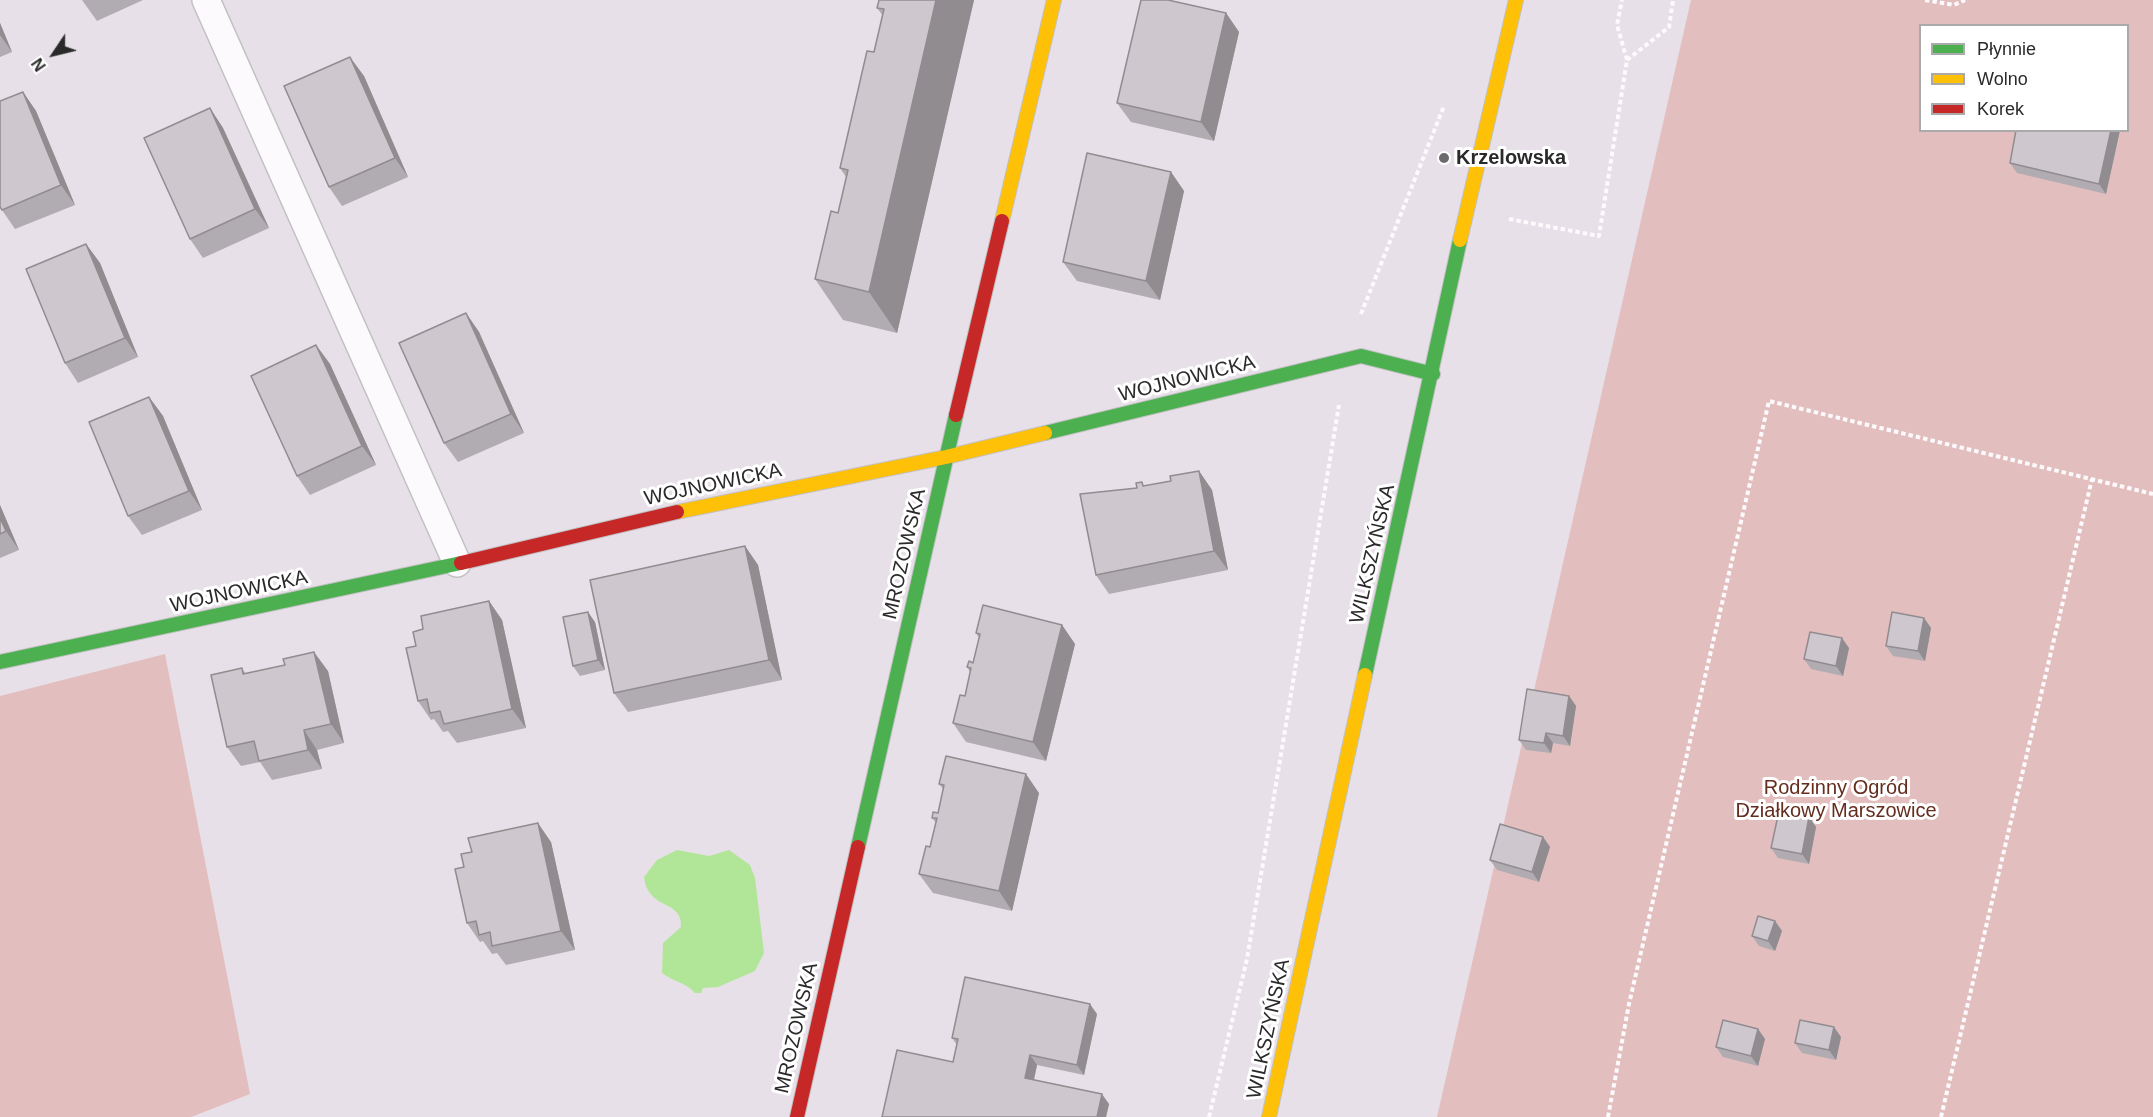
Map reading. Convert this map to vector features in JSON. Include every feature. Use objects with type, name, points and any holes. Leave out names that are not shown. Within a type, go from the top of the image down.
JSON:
[{"type":"street","name":"MROZOWSKA","points":[[797,1117],[946,458],[1054,0]]},
{"type":"street","name":"WILKSZYŃSKA","points":[[1269,1117],[1467,211],[1516,0]]},
{"type":"street","name":"WOJNOWICKA","points":[[0,663],[457,563],[693,508],[946,458],[1360,356],[1432,374]]},
{"type":"lane","points":[[206,0],[457,563]]},
{"type":"path","points":[[1467,211],[1599,236],[1627,60],[1617,25],[1622,0]]},
{"type":"path","points":[[1627,60],[1668,27],[1673,0]]},
{"type":"path","points":[[1925,0],[1954,5],[1965,0]]},
{"type":"path","points":[[1209,1117],[1247,959],[1350,342],[1447,99]]},
{"type":"path","points":[[1608,1117],[1629,1004],[1769,401],[2153,494]]},
{"type":"path","points":[[1941,1117],[2091,479]]},
{"type":"green space","name":"Rodzinny Ogród Działkowy Marszowice","points":[[1691,0],[2153,0],[2153,1117],[1437,1117]]},
{"type":"green space","points":[[165,654],[250,1094],[191,1117],[0,1117],[0,696]]},
{"type":"shaded area","points":[[677,850],[709,856],[729,850],[750,865],[755,878],[764,953],[755,971],[718,987],[703,988],[701,993],[695,993],[687,986],[662,973],[663,943],[681,927],[680,918],[677,912],[652,895],[644,877],[657,860]]},
{"type":"building","points":[[879,0],[936,0],[869,292],[815,279],[831,211],[838,213],[848,170],[840,168],[867,51],[874,52],[884,9],[877,8]]},
{"type":"building","points":[[1141,0],[1168,0],[1226,13],[1201,122],[1117,103]]},
{"type":"building","points":[[350,57],[395,158],[329,187],[284,86]]},
{"type":"building","points":[[23,92],[61,185],[2,210],[0,207],[0,101]]},
{"type":"building","points":[[210,108],[255,209],[190,239],[144,138]]},
{"type":"building","points":[[2016,132],[2111,132],[2099,184],[2010,163]]},
{"type":"building","points":[[1087,153],[1171,172],[1146,281],[1063,262]]},
{"type":"building","points":[[86,244],[125,338],[65,363],[26,269]]},
{"type":"building","points":[[466,313],[511,414],[444,443],[399,343]]},
{"type":"building","points":[[316,345],[362,446],[297,476],[251,376]]},
{"type":"building","points":[[149,397],[189,491],[128,516],[89,422]]},
{"type":"building","points":[[1199,471],[1214,551],[1096,575],[1080,494],[1137,488],[1136,483],[1142,482],[1143,486],[1171,481],[1170,476]]},
{"type":"building","points":[[0,518],[6,531],[0,534]]},
{"type":"building","points":[[745,546],[769,660],[614,693],[590,580]]},
{"type":"building","points":[[489,601],[512,709],[444,724],[440,711],[430,713],[427,699],[418,701],[406,648],[416,646],[413,632],[423,629],[421,616]]},
{"type":"building","points":[[983,605],[1062,625],[1033,742],[953,723],[960,695],[965,696],[971,668],[967,667],[969,661],[973,663],[980,634],[976,633]]},
{"type":"building","points":[[588,612],[598,660],[573,666],[563,617]]},
{"type":"building","points":[[1892,612],[1924,618],[1918,651],[1886,646]]},
{"type":"building","points":[[1810,632],[1842,638],[1836,666],[1804,659]]},
{"type":"building","points":[[314,652],[331,724],[304,730],[308,750],[259,761],[254,741],[227,747],[211,675],[242,668],[243,674],[285,665],[283,659]]},
{"type":"building","points":[[1527,689],[1569,696],[1563,736],[1546,733],[1544,743],[1519,740]]},
{"type":"building","points":[[946,756],[1026,774],[999,891],[919,874],[926,846],[930,847],[937,818],[932,818],[933,812],[938,813],[944,785],[939,784]]},
{"type":"building","points":[[1779,811],[1809,817],[1802,854],[1771,848]]},
{"type":"building","points":[[538,823],[561,931],[492,946],[490,932],[479,935],[476,921],[467,923],[455,869],[464,867],[461,854],[472,852],[468,838]]},
{"type":"building","points":[[1500,824],[1543,837],[1532,872],[1490,860]]},
{"type":"building","points":[[1758,916],[1775,921],[1768,941],[1752,936]]},
{"type":"building","points":[[965,977],[1090,1004],[1077,1065],[1030,1055],[1025,1078],[1102,1094],[1097,1117],[882,1117],[897,1050],[953,1062],[958,1039],[952,1038]]},
{"type":"building","points":[[1723,1020],[1758,1029],[1751,1056],[1716,1047]]},
{"type":"building","points":[[1800,1020],[1834,1027],[1829,1050],[1795,1043]]},
{"type":"traffic: fast","points":[[1365,675],[1460,240]]},
{"type":"traffic: fast","points":[[1045,433],[1361,356],[1433,374]]},
{"type":"traffic: fast","points":[[858,847],[956,415]]},
{"type":"traffic: fast","points":[[0,662],[461,563]]},
{"type":"traffic: slow","points":[[1002,221],[1054,0]]},
{"type":"traffic: slow","points":[[1460,240],[1516,0]]},
{"type":"traffic: slow","points":[[677,512],[946,457],[1045,433]]},
{"type":"traffic: slow","points":[[1269,1117],[1365,675]]},
{"type":"traffic: jam","points":[[956,415],[1002,221]]},
{"type":"traffic: jam","points":[[461,563],[677,512]]},
{"type":"traffic: jam","points":[[797,1117],[858,847]]},
{"type":"place","name":"Krzelowska","points":[[1444,158]]}]
